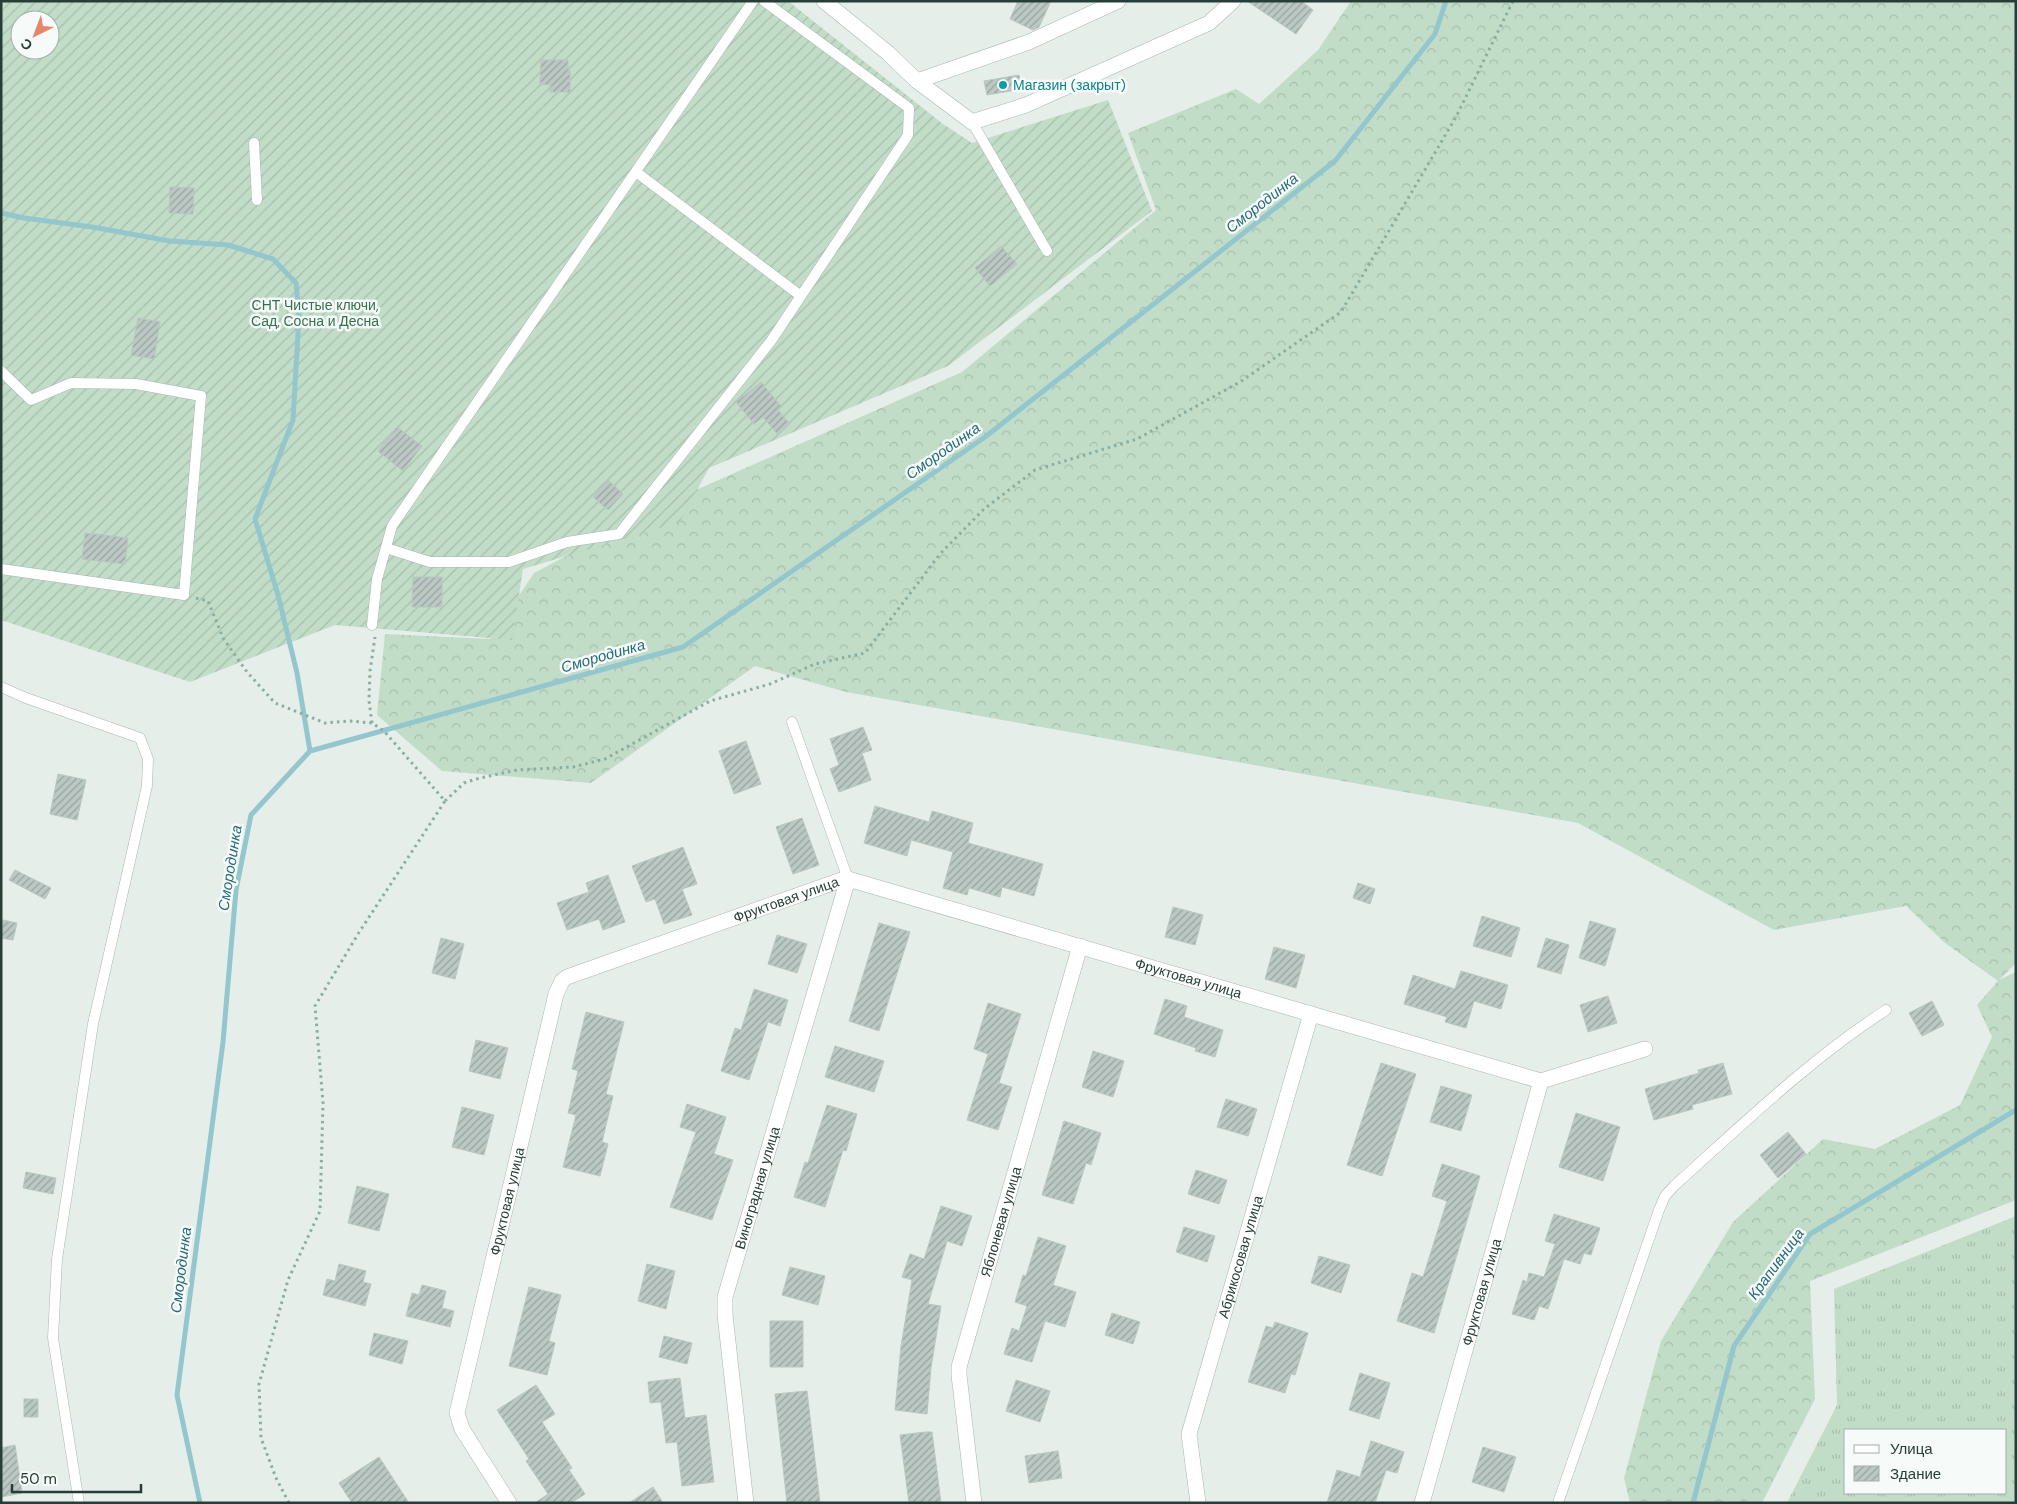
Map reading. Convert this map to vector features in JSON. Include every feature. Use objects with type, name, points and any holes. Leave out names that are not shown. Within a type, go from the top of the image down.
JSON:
[{"type":"street","points":[[824,1],[888,53],[917,81],[972,122],[1026,105],[1209,23],[1233,1]]},
{"type":"street","points":[[917,81],[1029,42],[1118,1]]},
{"type":"street","name":"Фруктовая улица","points":[[509,1503],[462,1429],[457,1413],[558,987],[567,977],[841,880],[848,880],[1080,946],[1542,1081],[1422,1503]]},
{"type":"street","name":"Виноградная улица","points":[[746,1503],[725,1315],[726,1297],[848,880]]},
{"type":"street","name":"Яблоневая улица","points":[[974,1503],[959,1375],[960,1367],[1080,946]]},
{"type":"street","name":"Абрикосовая улица","points":[[1198,1503],[1189,1434],[1311,1014]]},
{"type":"street","points":[[1542,1081],[1645,1049]]},
{"type":"lane","points":[[372,625],[377,578],[392,526],[753,1]]},
{"type":"lane","points":[[386,548],[430,562],[509,562],[568,542],[619,534],[771,341],[908,135],[910,108],[764,1]]},
{"type":"lane","points":[[972,122],[1046,251]]},
{"type":"lane","points":[[254,143],[256,200]]},
{"type":"lane","points":[[636,172],[801,296]]},
{"type":"lane","points":[[1,371],[32,400],[70,383],[136,384],[200,396],[184,595],[1,569]]},
{"type":"lane","points":[[1,687],[26,698],[140,738],[148,759],[147,786],[93,1024],[57,1259],[53,1338],[80,1503]]},
{"type":"lane","points":[[792,722],[848,880]]},
{"type":"lane","points":[[1558,1503],[1665,1196],[1734,1131],[1846,1035],[1886,1010]]},
{"type":"path","points":[[289,1503],[276,1478],[261,1438],[259,1384],[288,1280],[320,1211],[323,1102],[315,1006],[358,934],[445,801],[464,783],[476,779],[517,770],[573,767],[605,759],[710,701],[770,684],[815,664],[865,653],[940,554],[984,509],[1034,470],[1138,439],[1240,382],[1341,312],[1456,116],[1513,1]]},
{"type":"path","points":[[184,595],[208,601],[223,638],[247,672],[275,703],[326,724],[372,723],[384,731],[445,801]]},
{"type":"path","points":[[372,625],[376,638],[370,671],[369,701],[372,723]]},
{"type":"green space","name":"СНТ Чистые ключи, Сад, Сосна и Десна","points":[[1,1],[788,1],[943,124],[972,143],[1108,100],[1152,211],[948,366],[709,468],[680,522],[523,569],[512,640],[335,625],[190,682],[1,620]]},
{"type":"green space","points":[[1351,1],[2016,1],[2016,963],[1999,980],[2016,972],[2016,1200],[1810,1281],[1815,1399],[1762,1503],[1630,1503],[1624,1478],[1661,1341],[1733,1222],[1823,1139],[1875,1149],[1960,1105],[1992,1037],[1977,1005],[1998,981],[1945,943],[1906,906],[1774,930],[1578,823],[846,692],[755,666],[591,783],[442,771],[377,715],[385,634],[490,639],[534,573],[669,502],[962,372],[1156,210],[1128,133],[1236,89],[1259,104],[1318,50]]},
{"type":"green space","points":[[2016,1216],[2016,1503],[1787,1503],[1837,1405],[1834,1289]]},
{"type":"building","points":[[1018,1],[1051,1],[1039,27],[1033,30],[1010,19]]},
{"type":"building","points":[[1247,1],[1301,1],[1313,10],[1296,34]]},
{"type":"building","points":[[541,60],[568,60],[570,92],[550,92],[551,85],[540,84]]},
{"type":"building","name":"Магазин (закрыт)","points":[[1019,75],[1022,89],[987,95],[984,81]]},
{"type":"building","points":[[170,187],[194,188],[193,214],[169,213]]},
{"type":"building","points":[[1001,246],[1017,264],[990,286],[975,268]]},
{"type":"building","points":[[138,318],[160,322],[154,359],[131,355]]},
{"type":"building","points":[[761,382],[781,406],[777,409],[790,424],[778,435],[763,417],[754,424],[736,402]]},
{"type":"building","points":[[397,427],[422,446],[403,471],[378,451]]},
{"type":"building","points":[[608,480],[623,494],[608,510],[593,497]]},
{"type":"building","points":[[85,533],[128,538],[125,564],[82,559]]},
{"type":"building","points":[[413,577],[442,577],[442,607],[412,607]]},
{"type":"building","points":[[863,727],[872,750],[862,753],[871,780],[839,792],[830,769],[839,765],[830,739]]},
{"type":"building","points":[[746,741],[761,784],[734,794],[719,751]]},
{"type":"building","points":[[58,774],[86,780],[77,820],[50,814]]},
{"type":"building","points":[[875,806],[929,822],[932,811],[973,823],[968,843],[1043,864],[1034,896],[1002,887],[1000,897],[969,888],[967,895],[943,888],[953,852],[911,840],[907,856],[864,843]]},
{"type":"building","points":[[802,818],[819,865],[793,874],[776,827]]},
{"type":"building","points":[[683,847],[697,884],[682,889],[692,915],[664,924],[655,899],[646,902],[632,866]]},
{"type":"building","points":[[15,870],[51,888],[45,899],[9,880]]},
{"type":"building","points":[[608,875],[625,922],[603,930],[599,919],[567,930],[557,903],[589,892],[586,883]]},
{"type":"building","points":[[1358,883],[1375,889],[1370,904],[1353,898]]},
{"type":"building","points":[[1173,907],[1203,915],[1195,945],[1165,937]]},
{"type":"building","points":[[1482,916],[1520,928],[1511,957],[1473,946]]},
{"type":"building","points":[[3,920],[17,923],[13,940],[1,938]]},
{"type":"building","points":[[1590,921],[1616,929],[1605,966],[1579,958]]},
{"type":"building","points":[[879,923],[910,932],[879,1031],[849,1021]]},
{"type":"building","points":[[777,935],[807,944],[797,973],[768,964]]},
{"type":"building","points":[[441,938],[464,944],[455,979],[432,973]]},
{"type":"building","points":[[1546,938],[1569,945],[1561,974],[1537,967]]},
{"type":"building","points":[[1274,947],[1305,955],[1296,988],[1265,979]]},
{"type":"building","points":[[1461,971],[1508,985],[1501,1009],[1474,1001],[1466,1028],[1445,1022],[1447,1017],[1404,1004],[1413,975],[1455,989]]},
{"type":"building","points":[[754,989],[788,1000],[780,1026],[768,1022],[749,1080],[721,1071],[735,1028],[741,1030]]},
{"type":"building","points":[[1608,996],[1617,1023],[1588,1032],[1580,1005]]},
{"type":"building","points":[[1165,999],[1187,1006],[1184,1017],[1223,1030],[1215,1057],[1195,1051],[1196,1048],[1154,1034]]},
{"type":"building","points":[[1932,1001],[1944,1025],[1922,1036],[1909,1013]]},
{"type":"building","points":[[988,1003],[1021,1014],[999,1083],[1012,1087],[998,1130],[967,1120],[988,1054],[974,1049]]},
{"type":"building","points":[[586,1012],[624,1022],[606,1094],[613,1096],[602,1142],[608,1144],[600,1176],[563,1167],[576,1115],[568,1113],[578,1071],[572,1069]]},
{"type":"building","points":[[476,1040],[508,1048],[500,1079],[469,1071]]},
{"type":"building","points":[[835,1046],[884,1061],[874,1092],[825,1077]]},
{"type":"building","points":[[1093,1051],[1124,1061],[1113,1097],[1082,1087]]},
{"type":"building","points":[[1381,1063],[1416,1074],[1382,1176],[1347,1165]]},
{"type":"building","points":[[1723,1063],[1732,1094],[1692,1105],[1693,1109],[1654,1120],[1645,1089],[1699,1073],[1698,1070]]},
{"type":"building","points":[[1441,1086],[1472,1095],[1461,1131],[1430,1122]]},
{"type":"building","points":[[1226,1099],[1257,1109],[1248,1136],[1217,1127]]},
{"type":"building","points":[[687,1104],[726,1117],[714,1154],[733,1160],[712,1220],[670,1207],[696,1132],[680,1127]]},
{"type":"building","points":[[827,1105],[857,1114],[846,1151],[843,1150],[825,1207],[794,1197],[805,1162],[808,1163]]},
{"type":"building","points":[[462,1107],[494,1115],[484,1155],[452,1147]]},
{"type":"building","points":[[1576,1113],[1620,1127],[1603,1181],[1559,1167]]},
{"type":"building","points":[[1064,1121],[1101,1133],[1091,1165],[1086,1163],[1073,1204],[1042,1195]]},
{"type":"building","points":[[1788,1132],[1806,1154],[1778,1178],[1760,1155]]},
{"type":"building","points":[[1442,1164],[1480,1176],[1434,1333],[1397,1321],[1412,1273],[1423,1277],[1447,1201],[1432,1196]]},
{"type":"building","points":[[1196,1170],[1227,1180],[1219,1204],[1188,1194]]},
{"type":"building","points":[[26,1172],[56,1178],[53,1194],[23,1188]]},
{"type":"building","points":[[357,1186],[389,1194],[379,1231],[348,1223]]},
{"type":"building","points":[[941,1206],[972,1216],[962,1246],[947,1241],[928,1304],[941,1306],[931,1368],[927,1414],[895,1410],[901,1346],[912,1280],[902,1277],[910,1254],[924,1259]]},
{"type":"building","points":[[1554,1214],[1600,1228],[1591,1255],[1584,1253],[1580,1264],[1564,1259],[1548,1309],[1539,1306],[1534,1320],[1512,1314],[1523,1280],[1527,1282],[1529,1273],[1544,1277],[1555,1244],[1545,1241]]},
{"type":"building","points":[[1184,1227],[1215,1236],[1207,1262],[1176,1252]]},
{"type":"building","points":[[1038,1237],[1066,1246],[1053,1285],[1076,1292],[1065,1327],[1045,1321],[1032,1362],[1004,1354],[1012,1328],[1019,1331],[1027,1306],[1015,1302],[1023,1275],[1026,1276]]},
{"type":"building","points":[[1319,1256],[1350,1265],[1341,1293],[1311,1283]]},
{"type":"building","points":[[339,1264],[366,1271],[363,1282],[371,1284],[365,1306],[323,1295],[327,1279],[335,1281]]},
{"type":"building","points":[[647,1264],[675,1271],[666,1309],[638,1301]]},
{"type":"building","points":[[790,1267],[825,1276],[818,1305],[782,1295]]},
{"type":"building","points":[[422,1285],[446,1291],[442,1308],[454,1311],[450,1327],[406,1316],[412,1293],[419,1295]]},
{"type":"building","points":[[529,1287],[561,1295],[549,1341],[555,1343],[547,1375],[509,1366]]},
{"type":"building","points":[[1112,1313],[1140,1322],[1133,1344],[1105,1335]]},
{"type":"building","points":[[770,1321],[803,1321],[803,1367],[770,1367]]},
{"type":"building","points":[[1275,1322],[1308,1333],[1295,1375],[1291,1374],[1285,1393],[1248,1382],[1266,1326],[1273,1328]]},
{"type":"building","points":[[374,1333],[408,1341],[402,1364],[369,1355]]},
{"type":"building","points":[[664,1336],[692,1343],[687,1364],[659,1357]]},
{"type":"building","points":[[1360,1373],[1390,1383],[1379,1419],[1349,1410]]},
{"type":"building","points":[[680,1378],[685,1418],[706,1415],[714,1482],[682,1486],[677,1442],[666,1443],[661,1402],[650,1403],[648,1382]]},
{"type":"building","points":[[1016,1380],[1050,1391],[1040,1422],[1006,1411]]},
{"type":"building","points":[[536,1385],[555,1414],[542,1422],[572,1468],[569,1470],[585,1494],[571,1503],[535,1503],[548,1494],[526,1461],[529,1459],[497,1410]]},
{"type":"building","points":[[807,1391],[820,1503],[787,1503],[775,1394]]},
{"type":"building","points":[[24,1399],[38,1399],[38,1417],[24,1417]]},
{"type":"building","points":[[932,1432],[941,1503],[909,1503],[900,1435]]},
{"type":"building","points":[[1371,1441],[1404,1452],[1397,1473],[1386,1470],[1375,1503],[1327,1503],[1337,1470],[1360,1477]]},
{"type":"building","points":[[15,1445],[22,1493],[1,1497],[1,1448]]},
{"type":"building","points":[[1483,1447],[1516,1457],[1504,1492],[1472,1482]]},
{"type":"building","points":[[1058,1451],[1062,1478],[1029,1483],[1025,1456]]},
{"type":"building","points":[[379,1457],[409,1503],[352,1503],[339,1483]]},
{"type":"building","points":[[653,1487],[663,1503],[629,1503]]},
{"type":"waterway","name":"Смородинка","points":[[200,1503],[177,1395],[223,1042],[236,890],[251,815],[310,751],[683,647],[985,437],[1335,161],[1435,34],[1446,1]]},
{"type":"waterway","points":[[1,213],[170,241],[228,245],[273,259],[296,283],[299,316],[293,420],[255,519],[278,595],[297,673],[310,751]]},
{"type":"waterway","name":"Крапивница","points":[[1693,1503],[1734,1346],[1810,1234],[2016,1110]]},
{"type":"place","name":"Магазин (закрыт)","points":[[1003,85]]}]
